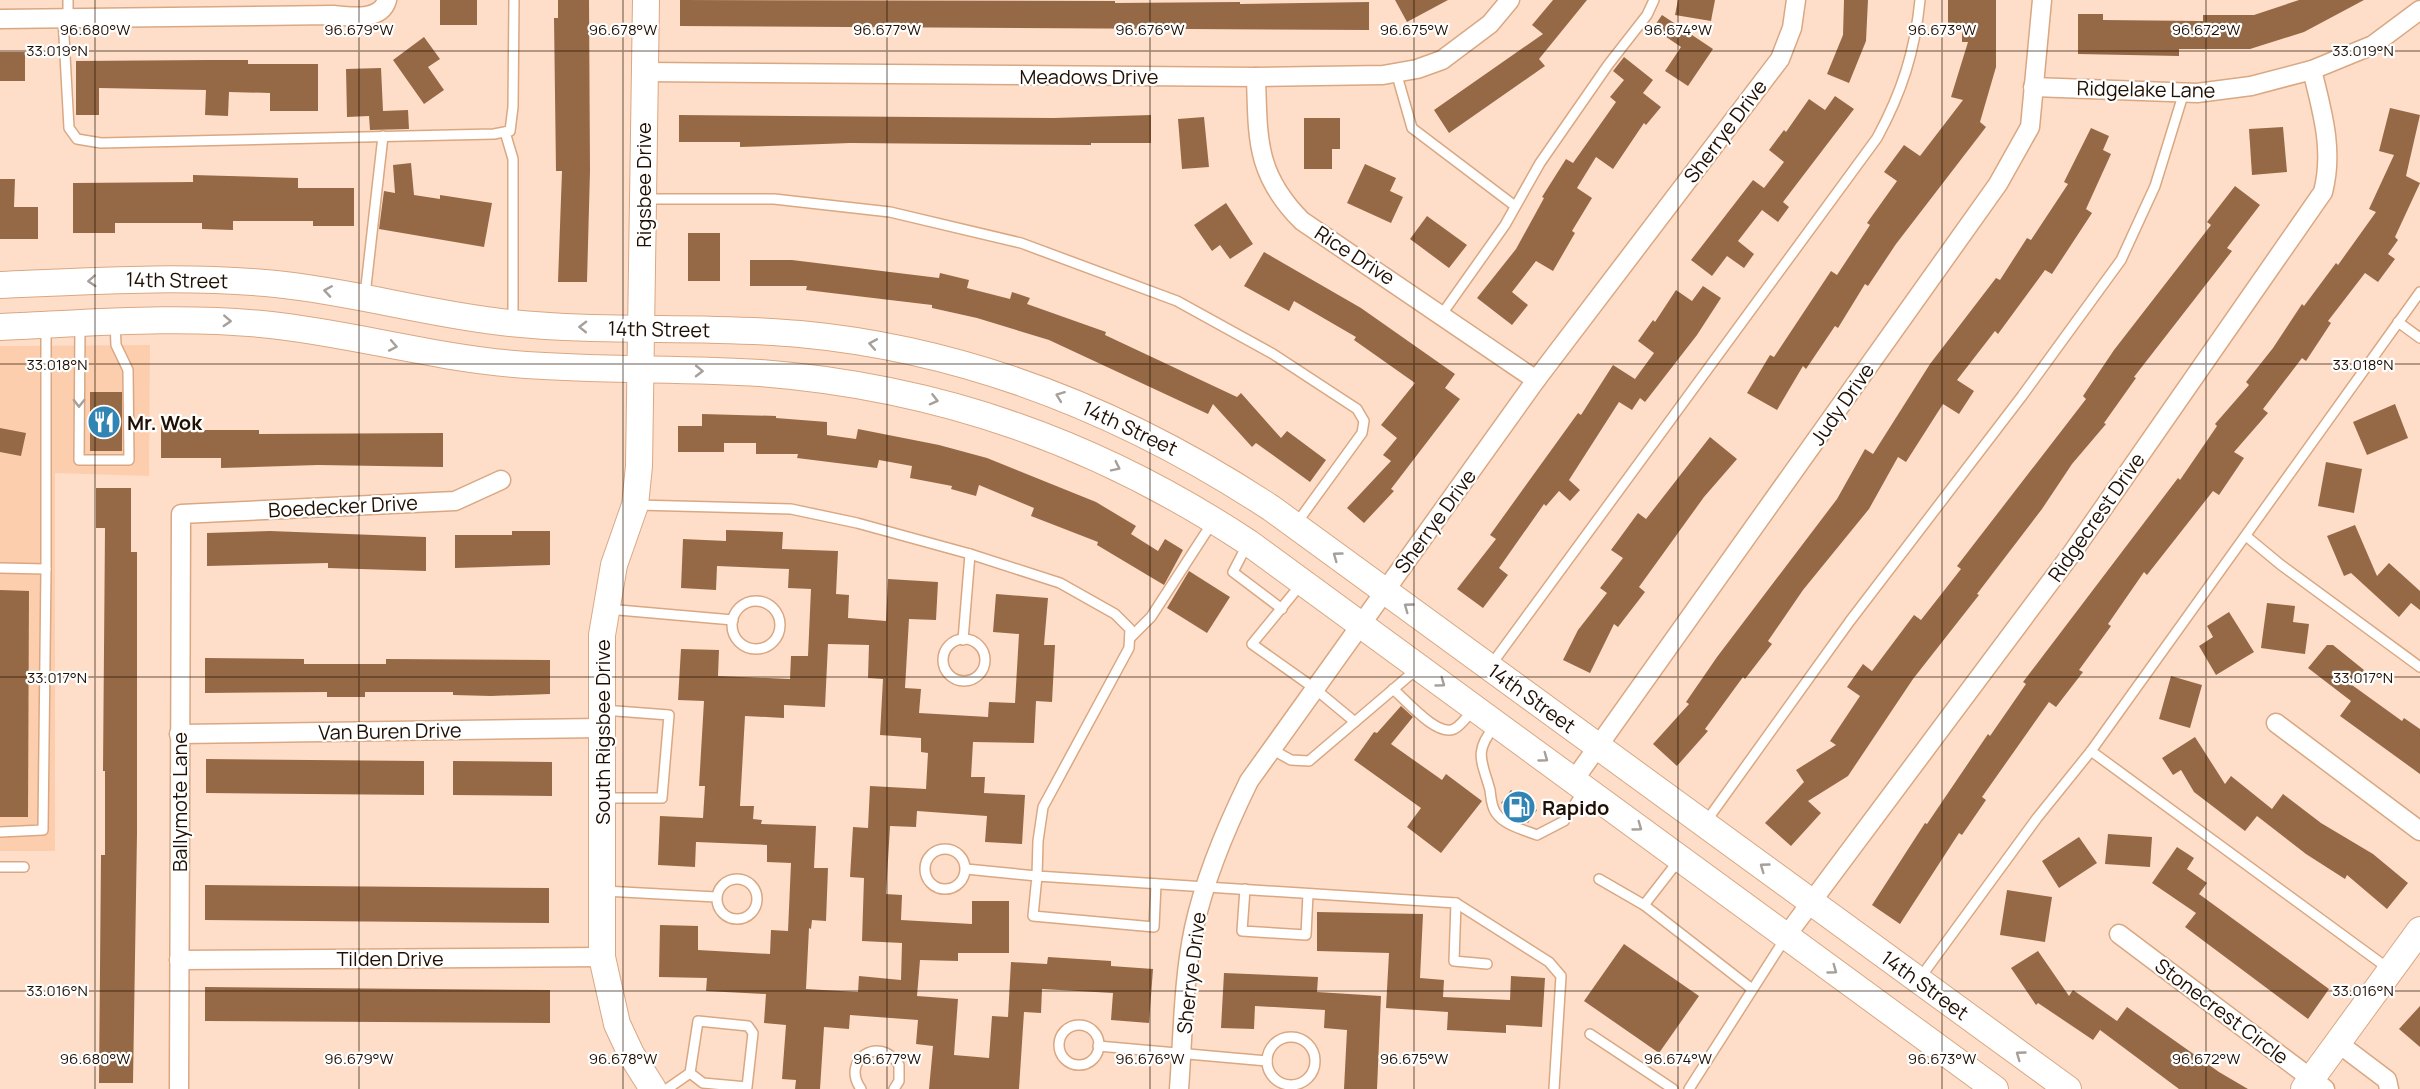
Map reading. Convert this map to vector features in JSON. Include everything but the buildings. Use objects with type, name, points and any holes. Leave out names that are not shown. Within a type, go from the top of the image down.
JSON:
[{"type":"main road","name":"Rigsbee Drive","points":[[641,369],[643,72],[646,0]]},
{"type":"main road","name":"14th Street","points":[[0,285],[174,278],[278,284],[451,315],[513,323],[764,332],[832,338],[900,349],[965,364],[1059,395],[1153,437],[1213,470],[1295,525],[2068,1089]]},
{"type":"main road","points":[[273,326],[278,284]]},
{"type":"main road","name":"14th Street","points":[[0,327],[210,320],[273,326],[477,360],[556,367],[723,371],[816,379],[880,388],[950,404],[1019,425],[1086,452],[1161,490],[1249,543],[1995,1089]]},
{"type":"main road","name":"South Rigsbee Drive","points":[[641,369],[639,466],[635,505],[614,565],[605,609],[601,719],[602,957],[617,1024],[631,1054],[653,1089]]},
{"type":"main road","points":[[2313,1086],[2338,1043],[2420,930]]},
{"type":"street","points":[[0,19],[334,15],[356,18],[374,14],[386,6],[387,0]]},
{"type":"street","name":"Meadows Drive","points":[[643,72],[1256,77],[1396,72],[1442,60],[1490,24],[1510,0]]},
{"type":"street","name":"Sherrye Drive","points":[[1179,1089],[1193,929],[1204,887],[1233,813],[1249,781],[1536,380],[1780,59],[1792,28],[1796,0]]},
{"type":"street","name":"Judy Drive","points":[[1579,784],[1599,747],[1998,184],[2030,127],[2042,0]]},
{"type":"street","name":"Ridgelake Lane","points":[[2033,87],[2184,92],[2251,87],[2312,70],[2373,45],[2420,10]]},
{"type":"street","name":"Ridgecrest Drive","points":[[1786,936],[2072,553],[2323,192],[2329,170],[2326,127],[2312,70]]},
{"type":"street","name":"Rice Drive","points":[[1256,77],[1258,141],[1266,173],[1288,207],[1302,220],[1536,380]]},
{"type":"street","name":"Boedecker Drive","points":[[181,514],[456,501],[501,480]]},
{"type":"street","name":"Ballymote Lane","points":[[179,1089],[181,514]]},
{"type":"street","name":"Van Buren Drive","points":[[179,734],[601,719]]},
{"type":"street","points":[[2276,723],[2420,831]]},
{"type":"street","name":"Stonecrest Circle","points":[[2120,934],[2313,1086]]},
{"type":"street","name":"Tilden Drive","points":[[179,960],[602,957]]},
{"type":"street","points":[[2338,1043],[2387,1080],[2389,1089]]},
{"type":"lane","points":[[68,0],[66,20],[69,128],[77,139],[101,143],[510,131],[513,107],[514,0]]},
{"type":"lane","points":[[1442,314],[1515,206],[1540,163],[1608,65],[1647,15],[1654,0]]},
{"type":"lane","points":[[1490,667],[1877,138],[1898,99],[1917,34],[1920,0]]},
{"type":"lane","points":[[1396,72],[1412,128],[1515,206]]},
{"type":"lane","points":[[1704,824],[1850,621],[2022,396],[2121,260],[2155,186],[2184,92]]},
{"type":"lane","points":[[505,132],[513,159],[513,323]]},
{"type":"lane","points":[[365,298],[383,136]]},
{"type":"lane","points":[[643,199],[774,199],[890,212],[1021,243],[1177,301],[1273,354],[1357,409],[1364,421],[1362,434],[1295,525]]},
{"type":"lane","points":[[1919,980],[2037,818],[2091,751],[2229,555],[2246,536],[2420,292]]},
{"type":"lane","points":[[80,323],[79,460],[129,460],[128,370],[116,345],[115,322]]},
{"type":"lane","points":[[2398,322],[2420,338]]},
{"type":"lane","points":[[0,832],[43,830],[46,325]]},
{"type":"lane","points":[[635,505],[790,509],[857,523],[970,554],[1060,583],[1115,615],[1130,629],[1129,648],[1043,807],[1038,841],[1033,916],[1154,927],[1156,884]]},
{"type":"lane","points":[[1130,638],[1151,617],[1214,520]]},
{"type":"lane","points":[[2246,536],[2281,565],[2420,667]]},
{"type":"lane","points":[[1249,543],[1233,572],[1282,609]]},
{"type":"lane","points":[[963,640],[970,554]]},
{"type":"lane","points":[[0,568],[46,569]]},
{"type":"lane","points":[[1303,581],[1252,644],[1314,688],[1355,722]]},
{"type":"lane","points":[[748,602],[765,603],[778,613],[781,629],[778,636],[767,647],[752,650],[734,636],[732,620],[741,607],[748,602]]},
{"type":"lane","points":[[605,609],[732,620]]},
{"type":"lane","points":[[963,640],[976,643],[984,654],[985,661],[980,674],[969,681],[949,676],[943,663],[946,650],[950,645],[963,640]]},
{"type":"lane","points":[[1271,748],[1291,760],[1309,761],[1419,667]]},
{"type":"lane","points":[[1393,689],[1437,728],[1449,731],[1457,728],[1474,707]]},
{"type":"lane","points":[[601,719],[669,715],[662,798],[601,798]]},
{"type":"lane","points":[[1497,724],[1485,738],[1480,751],[1483,774],[1496,814],[1516,828],[1537,835],[1564,821],[1579,784]]},
{"type":"lane","points":[[2091,751],[2391,970]]},
{"type":"lane","points":[[944,848],[962,856],[966,869],[956,886],[943,889],[931,884],[925,872],[925,866],[931,854],[944,848]]},
{"type":"lane","points":[[1644,905],[1680,858]]},
{"type":"lane","points":[[0,867],[24,867]]},
{"type":"lane","points":[[966,869],[1037,876],[1456,903],[1549,962],[1561,976],[1554,1089]]},
{"type":"lane","points":[[740,879],[746,880],[755,890],[757,903],[744,918],[731,918],[720,910],[716,897],[718,890],[727,881],[740,879]]},
{"type":"lane","points":[[1599,879],[1644,905],[1752,989]]},
{"type":"lane","points":[[1245,890],[1242,931],[1306,934],[1308,894]]},
{"type":"lane","points":[[601,891],[716,897]]},
{"type":"lane","points":[[1456,903],[1454,961],[1487,964]]},
{"type":"lane","points":[[1689,1089],[1786,936]]},
{"type":"lane","points":[[667,1089],[690,1073],[698,1021],[748,1026],[753,1033],[747,1087],[703,1083],[690,1073]]},
{"type":"lane","points":[[1079,1025],[1091,1029],[1098,1046],[1093,1058],[1082,1065],[1063,1058],[1059,1045],[1062,1033],[1079,1025]]},
{"type":"lane","points":[[1590,1034],[1673,1089]]},
{"type":"lane","points":[[1286,1037],[1294,1037],[1308,1044],[1315,1059],[1315,1066],[1307,1079],[1292,1084],[1278,1080],[1272,1075],[1267,1061],[1273,1046],[1286,1037]]},
{"type":"lane","points":[[1098,1046],[1267,1061]]},
{"type":"lane","points":[[861,1089],[855,1077],[857,1064],[866,1053],[874,1051],[889,1054],[899,1065],[899,1081],[894,1089]]},
{"type":"shaded area","points":[[150,345],[149,476],[55,473],[55,851],[0,851],[0,346]]},
{"type":"place","name":"Mr. Wok","points":[[104,422]]},
{"type":"place","name":"Rapido","points":[[1519,807]]}]
